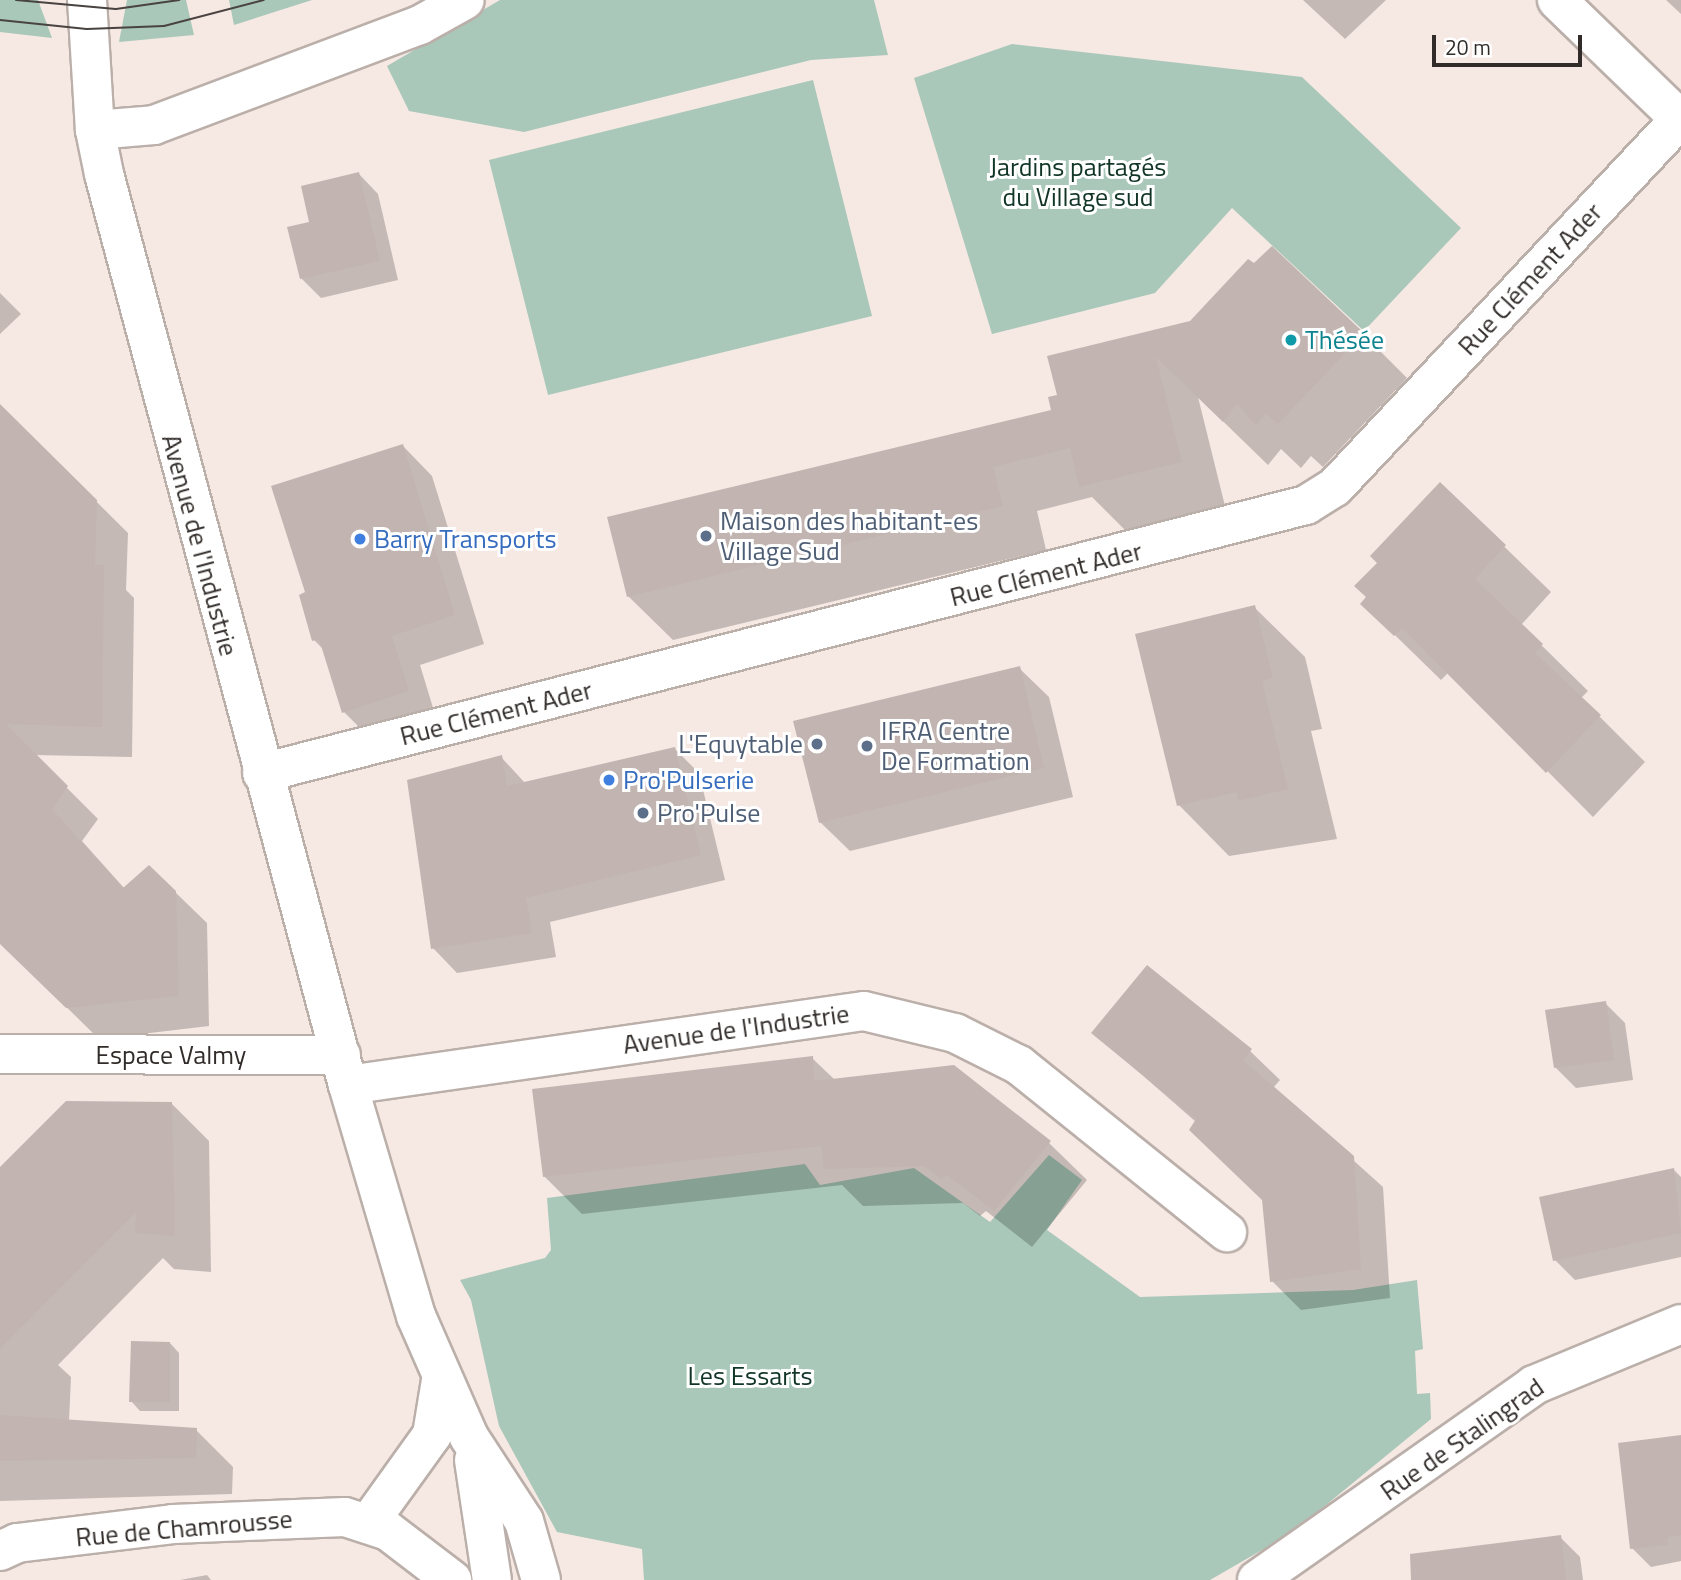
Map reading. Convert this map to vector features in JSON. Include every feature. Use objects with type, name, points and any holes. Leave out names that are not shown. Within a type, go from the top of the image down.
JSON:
[{"type":"street","name":"Avenue de l'Industrie","points":[[87,0],[95,130],[262,773],[344,1070],[441,1380],[469,1437],[524,1521],[541,1580]]},
{"type":"street","points":[[95,130],[154,125],[420,25],[466,0]]},
{"type":"street","points":[[1557,0],[1681,119]]},
{"type":"street","name":"Rue Clément Ader","points":[[262,773],[1306,505],[1335,487],[1681,119]]},
{"type":"street","name":"Avenue de l'Industrie","points":[[344,1070],[864,1011],[955,1033],[1019,1065],[1227,1232]]},
{"type":"street","name":"Espace Valmy","points":[[0,1054],[344,1070]]},
{"type":"street","name":"Rue de Stalingrad","points":[[1257,1580],[1534,1385],[1681,1324]]},
{"type":"street","points":[[369,1524],[432,1435],[441,1380]]},
{"type":"street","name":"Avenue de l'Industrie","points":[[469,1437],[488,1522],[492,1580]]},
{"type":"street","name":"Rue de Chamrousse","points":[[0,1551],[17,1544],[173,1524],[345,1517],[369,1524],[408,1544],[452,1580]]},
{"type":"green space","points":[[0,0],[38,0],[52,38],[0,32]]},
{"type":"green space","points":[[127,0],[186,0],[194,35],[119,42]]},
{"type":"green space","points":[[229,0],[312,0],[234,25]]},
{"type":"green space","points":[[500,0],[874,0],[888,55],[811,60],[524,132],[409,111],[387,66]]},
{"type":"green space","name":"Jardins partagés du Village sud","points":[[1012,44],[1302,77],[1461,228],[1364,331],[1232,208],[1155,293],[992,334],[914,78]]},
{"type":"green space","points":[[813,80],[872,316],[548,395],[489,160]]},
{"type":"green space","name":"Les Essarts","points":[[1049,1155],[1082,1180],[1047,1230],[1140,1297],[1353,1290],[1417,1280],[1423,1349],[1415,1351],[1417,1394],[1430,1393],[1431,1419],[1293,1532],[1210,1580],[644,1580],[642,1549],[557,1532],[499,1426],[471,1300],[460,1280],[545,1258],[551,1250],[547,1198],[805,1164],[820,1185],[914,1168],[990,1222]]},
{"type":"building","points":[[359,172],[380,261],[300,279],[287,227],[309,222],[301,186]]},
{"type":"building","points":[[1272,246],[1364,333],[1278,424],[1266,413],[1256,426],[1237,404],[1223,422],[1156,357],[1182,462],[1079,487],[1070,448],[993,467],[1003,506],[627,597],[607,517],[1051,410],[1048,397],[1057,395],[1047,356],[1190,321],[1248,259],[1254,263]]},
{"type":"building","points":[[0,404],[97,500],[95,565],[104,565],[102,727],[6,724],[68,786],[52,809],[123,888],[149,865],[176,891],[179,996],[66,1008],[0,944]]},
{"type":"building","name":"Barry Transports","points":[[403,444],[455,615],[392,636],[409,691],[342,713],[319,639],[312,641],[299,595],[305,592],[271,486]]},
{"type":"building","points":[[1440,482],[1506,545],[1475,579],[1543,644],[1535,653],[1601,715],[1546,773],[1402,628],[1394,636],[1360,604],[1366,597],[1354,586],[1377,563],[1370,556]]},
{"type":"building","points":[[1255,605],[1273,678],[1262,681],[1288,789],[1238,801],[1237,792],[1177,806],[1135,634]]},
{"type":"building","points":[[1020,666],[1044,768],[819,823],[793,721]]},
{"type":"building","points":[[675,747],[701,855],[526,898],[532,933],[431,949],[407,780],[502,755],[507,786]]},
{"type":"building","points":[[1147,965],[1252,1049],[1243,1060],[1354,1156],[1361,1269],[1270,1282],[1262,1200],[1189,1130],[1196,1119],[1091,1033]]},
{"type":"building","points":[[1606,1001],[1614,1060],[1554,1068],[1545,1010]]},
{"type":"building","points":[[813,1056],[814,1081],[954,1065],[1051,1141],[994,1211],[947,1175],[941,1179],[924,1166],[824,1169],[821,1146],[543,1177],[532,1089]]},
{"type":"building","points":[[66,1101],[172,1102],[175,1236],[135,1233],[136,1212],[0,1349],[0,1167]]},
{"type":"building","points":[[1674,1168],[1681,1233],[1553,1261],[1539,1197]]},
{"type":"building","points":[[131,1341],[170,1342],[170,1402],[129,1402]]},
{"type":"building","points":[[0,1415],[197,1428],[196,1458],[0,1461]]},
{"type":"building","points":[[1681,1435],[1681,1535],[1668,1537],[1668,1545],[1630,1549],[1618,1443]]},
{"type":"building","points":[[1561,1535],[1566,1580],[1411,1580],[1410,1554]]},
{"type":"tram line","points":[[16,0],[116,9],[179,0]]},
{"type":"tram line","points":[[0,20],[87,29],[164,26],[264,0]]},
{"type":"place","name":"Thésée","points":[[1291,340]]},
{"type":"place","name":"Maison des habitant-es Village Sud","points":[[706,536]]},
{"type":"place","name":"Barry Transports","points":[[360,539]]},
{"type":"place","name":"L'Equytable","points":[[817,744]]},
{"type":"place","name":"IFRA Centre De Formation","points":[[867,746]]},
{"type":"place","name":"Pro'Pulserie","points":[[609,780]]},
{"type":"place","name":"Pro'Pulse","points":[[643,813]]}]
